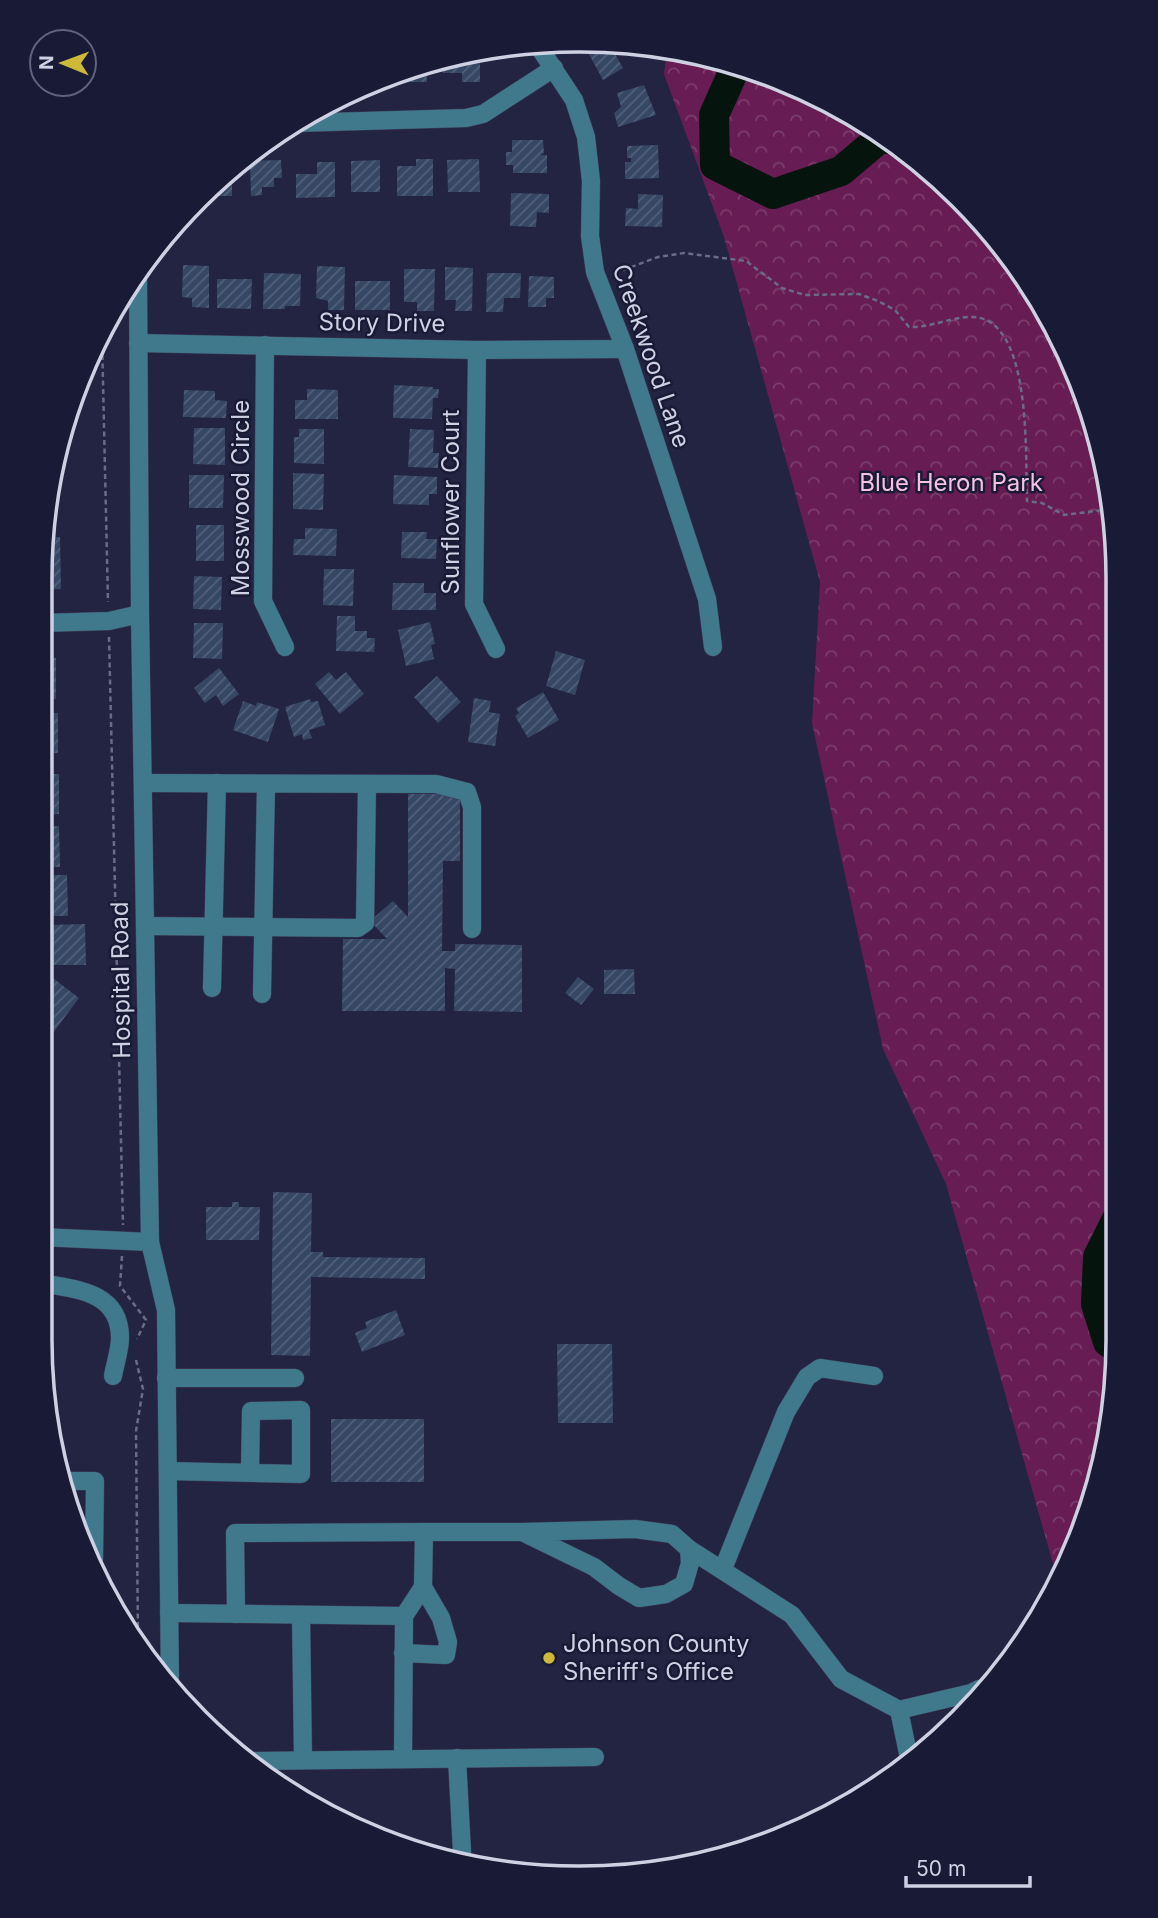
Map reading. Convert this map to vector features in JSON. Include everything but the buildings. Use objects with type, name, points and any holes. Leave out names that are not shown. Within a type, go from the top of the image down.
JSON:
[{"type":"street","name":"Creekwood Lane","points":[[544,54],[574,100],[586,137],[591,181],[590,236],[598,279],[625,349],[707,598],[713,647]]},
{"type":"street","points":[[317,122],[467,118],[483,114],[554,68]]},
{"type":"street","name":"Hospital Road","points":[[138,291],[150,1242],[166,1310],[170,1670]]},
{"type":"street","name":"Story Drive","points":[[138,343],[477,350],[625,349]]},
{"type":"street","name":"Mosswood Circle","points":[[265,345],[262,601],[285,648]]},
{"type":"street","name":"Sunflower Court","points":[[477,350],[474,604],[496,649]]},
{"type":"street","points":[[52,623],[109,621],[140,614]]},
{"type":"street","points":[[143,783],[436,784],[467,792],[472,807],[472,929]]},
{"type":"street","points":[[212,988],[217,783]]},
{"type":"street","points":[[262,994],[266,783]]},
{"type":"street","points":[[145,926],[358,928],[365,923],[367,784]]},
{"type":"street","points":[[52,1237],[150,1242]]},
{"type":"street","points":[[52,1285],[102,1298],[116,1314],[120,1339],[113,1376]]},
{"type":"street","points":[[723,1569],[786,1412],[807,1377],[821,1368],[874,1376]]},
{"type":"street","points":[[166,1378],[295,1378]]},
{"type":"street","points":[[167,1471],[301,1474],[301,1410],[251,1411],[250,1472]]},
{"type":"street","points":[[72,1481],[95,1481],[94,1543]]},
{"type":"street","points":[[236,1614],[235,1533],[635,1529],[673,1534],[689,1549],[792,1615],[841,1679],[899,1710],[967,1694]]},
{"type":"street","points":[[403,1653],[446,1654],[448,1642],[441,1618],[423,1587],[424,1532]]},
{"type":"street","points":[[522,1532],[594,1567],[619,1587],[639,1598],[666,1594],[684,1584],[690,1563],[689,1549]]},
{"type":"street","points":[[402,1759],[404,1616],[423,1587]]},
{"type":"street","points":[[169,1613],[404,1616]]},
{"type":"street","points":[[301,1615],[303,1760]]},
{"type":"street","points":[[899,1710],[907,1751]]},
{"type":"street","points":[[263,1761],[595,1757]]},
{"type":"street","points":[[457,1758],[461,1852]]},
{"type":"path","points":[[598,279],[658,257],[684,253],[746,261],[782,288],[805,295],[859,294],[895,310],[909,327],[921,328],[972,317],[987,320],[997,326],[1008,343],[1021,382],[1027,501],[1042,503],[1064,515],[1101,510]]},
{"type":"path","points":[[102,356],[124,1240],[120,1286],[146,1320],[136,1341]]},
{"type":"path","points":[[135,1353],[142,1389],[136,1431],[138,1627]]},
{"type":"green space","name":"Blue Heron Park","points":[[666,60],[715,70],[780,93],[812,107],[872,141],[926,183],[975,232],[1017,286],[1051,346],[1078,410],[1088,443],[1101,510],[1106,579],[1106,1339],[1101,1408],[1088,1475],[1078,1508],[1054,1566],[946,1184],[883,1049],[812,723],[820,582],[724,237],[664,74]]},
{"type":"waterway","points":[[732,75],[714,115],[715,165],[773,194],[841,171],[875,143]]},
{"type":"waterway","points":[[1106,1241],[1098,1257],[1096,1304],[1106,1336]]},
{"type":"place","name":"Johnson County Sheriff's Office","points":[[549,1658]]}]
